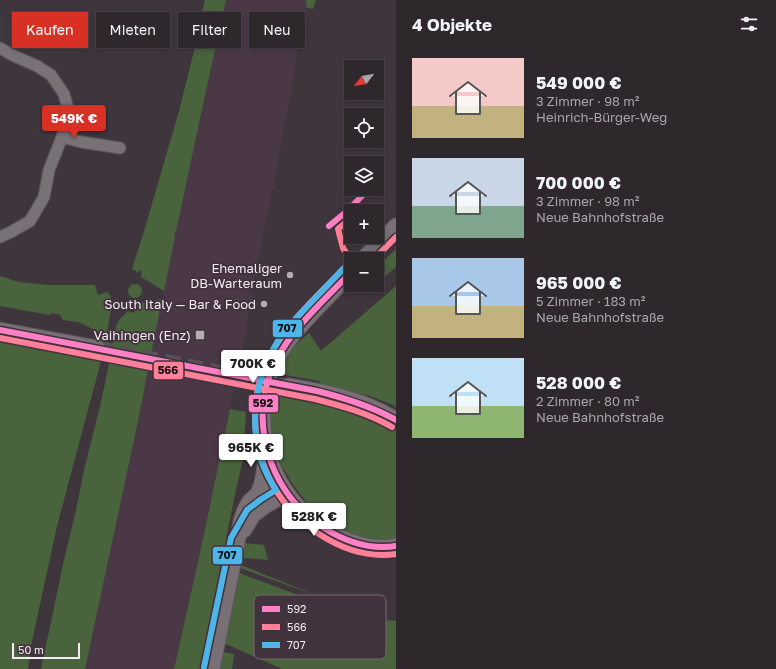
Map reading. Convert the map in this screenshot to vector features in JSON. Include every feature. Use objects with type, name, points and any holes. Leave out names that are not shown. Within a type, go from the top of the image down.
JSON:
[{"type":"main road","points":[[370,252],[396,226]]},
{"type":"main road","points":[[258,494],[262,486],[265,470],[266,447],[263,422],[264,401],[269,375],[274,362],[292,335],[344,279]]},
{"type":"main road","points":[[0,330],[97,348]]},
{"type":"main road","points":[[288,386],[345,398],[369,406],[396,420]]},
{"type":"main road","points":[[266,447],[277,475],[285,489],[298,507],[314,521],[338,536],[352,542],[383,547],[396,546]]},
{"type":"main road","points":[[212,669],[242,518],[246,506],[258,494],[266,490],[285,489]]},
{"type":"main road","points":[[238,541],[253,515],[271,502],[285,489]]},
{"type":"street","points":[[0,48],[38,66],[51,75],[64,94],[68,109],[62,137],[49,170],[44,198],[30,221],[0,237]]},
{"type":"street","points":[[62,137],[81,142],[120,148]]},
{"type":"shaded area","points":[[226,0],[306,0],[307,4],[304,12],[249,12],[249,48],[298,48],[291,90],[292,95],[290,96],[274,189],[272,190],[247,325],[203,539],[174,669],[85,669],[138,421],[163,298],[174,234],[176,232],[215,48],[241,48],[241,12],[223,12]]},
{"type":"green space","points":[[205,0],[226,0],[223,12],[202,12]]},
{"type":"green space","points":[[306,0],[316,0],[313,9],[305,7],[307,6]]},
{"type":"green space","points":[[195,48],[215,48],[176,232],[174,234],[175,236],[164,291],[141,277],[142,271],[139,270],[139,273],[132,269],[179,111]]},
{"type":"green space","points":[[396,249],[396,267],[384,277],[384,260]]},
{"type":"green space","points":[[0,276],[19,282],[48,285],[95,285],[98,295],[107,292],[111,297],[112,304],[105,346],[57,526],[31,646],[28,669],[0,669],[0,335],[75,349],[78,356],[91,354],[99,344],[99,332],[78,322],[63,320],[61,315],[52,313],[49,315],[0,306]]},
{"type":"green space","points":[[132,284],[138,284],[142,288],[142,294],[138,298],[132,298],[128,294],[128,288]]},
{"type":"green space","points":[[396,286],[396,407],[370,396],[320,384],[320,381],[280,374],[284,361],[290,351],[309,333],[321,351]]},
{"type":"green space","points":[[162,299],[138,421],[85,669],[41,669],[84,470],[101,402],[116,326],[119,320],[128,311],[134,313],[135,305],[140,306],[141,303]]},
{"type":"green space","points":[[275,382],[293,398],[343,405],[386,422],[396,429],[396,541],[389,542],[352,536],[324,520],[311,508],[294,486],[280,463],[271,439],[269,405]]},
{"type":"green space","points":[[230,409],[246,412],[243,459],[200,669],[174,669],[203,539]]},
{"type":"green space","points":[[278,503],[283,505],[269,510],[258,518],[249,530],[244,543],[264,545],[268,560],[244,558],[241,565],[315,595],[240,568],[237,564],[245,532],[253,519],[267,507]]},
{"type":"green space","points":[[239,573],[298,595],[254,595],[254,657],[221,642],[236,575]]},
{"type":"green space","points":[[386,620],[396,621],[396,669],[282,669],[259,659],[386,659]]},
{"type":"green space","points":[[223,652],[234,654],[232,669],[216,669]]},
{"type":"tunnel","points":[[97,348],[288,386]]},
{"type":"transit line","name":"592","points":[[329,226],[362,196]]},
{"type":"transit line","name":"566","points":[[344,224],[338,229],[343,248],[346,252]]},
{"type":"transit line","name":"566","points":[[381,252],[396,237]]},
{"type":"transit line","name":"566","points":[[344,268],[288,328],[270,356],[263,371],[255,407],[255,425],[258,443],[262,461],[269,477],[278,493],[299,519],[319,534],[346,548],[375,555],[396,554]]},
{"type":"transit line","name":"707","points":[[204,667],[231,538],[247,510],[276,490],[261,460],[257,445],[255,414],[264,368],[270,354],[286,330],[344,268]]},
{"type":"transit line","name":"592","points":[[344,279],[294,332],[276,360],[265,390],[263,407],[265,441],[269,457],[284,488],[294,502],[312,519],[332,533],[358,544],[377,547],[396,546]]},
{"type":"transit line","name":"592","points":[[0,330],[317,391],[358,403],[396,420]]},
{"type":"transit line","name":"566","points":[[0,338],[315,399],[345,407],[392,427]]},
{"type":"place","name":"Ehemaliger DB-Warteraum","points":[[290,275]]},
{"type":"place","name":"South Italy — Bar & Food","points":[[264,304]]},
{"type":"place","name":"Vaihingen (Enz)","points":[[200,335]]}]
